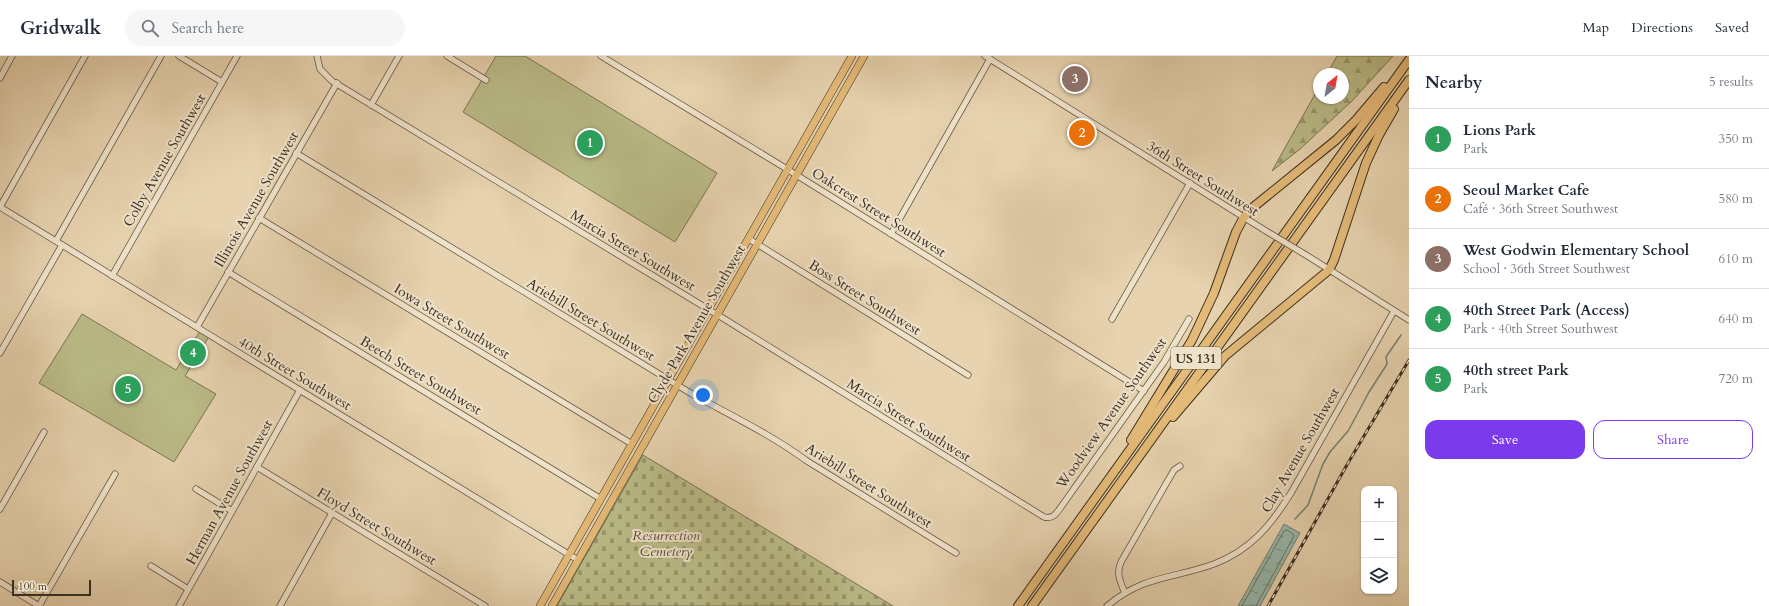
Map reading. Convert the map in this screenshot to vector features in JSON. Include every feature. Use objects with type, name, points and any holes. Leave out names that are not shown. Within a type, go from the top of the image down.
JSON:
[{"type":"highway","points":[[1110,477],[1137,430],[1176,370],[1192,340],[1214,293],[1234,238],[1244,217],[1350,126],[1409,60]]},
{"type":"highway","name":"US 131","points":[[1018,606],[1409,60]]},
{"type":"highway","name":"US 131","points":[[1032,606],[1409,80]]},
{"type":"highway","points":[[1132,466],[1225,356],[1330,270],[1369,155],[1378,135],[1409,84]]},
{"type":"main road","name":"Clyde Park Avenue Southwest","points":[[540,606],[852,56]]},
{"type":"main road","name":"Clyde Park Avenue Southwest","points":[[552,606],[864,56]]},
{"type":"street","points":[[0,78],[12,56]]},
{"type":"street","points":[[0,207],[85,56]]},
{"type":"street","points":[[56,241],[161,56]]},
{"type":"street","points":[[179,56],[222,82]]},
{"type":"street","name":"Colby Avenue Southwest","points":[[112,276],[237,56]]},
{"type":"street","name":"Marcia Street Southwest","points":[[317,56],[320,69],[328,78],[717,315],[1044,517],[1049,518]]},
{"type":"street","points":[[371,104],[399,56]]},
{"type":"street","points":[[447,56],[486,80]]},
{"type":"street","name":"Oakcrest Street Southwest","points":[[601,56],[797,175],[1144,391]]},
{"type":"street","points":[[891,234],[988,58]]},
{"type":"street","name":"36th Street Southwest","points":[[988,58],[1409,320]]},
{"type":"street","name":"Illinois Avenue Southwest","points":[[197,327],[337,83]]},
{"type":"street","name":"Ariebill Street Southwest","points":[[296,153],[677,385],[724,412],[746,422],[792,450],[807,462],[956,553]]},
{"type":"street","points":[[1112,319],[1190,183]]},
{"type":"street","name":"40th Street Southwest","points":[[0,207],[578,560]]},
{"type":"street","name":"Iowa Street Southwest","points":[[259,218],[632,444]]},
{"type":"street","name":"Boss Street Southwest","points":[[749,239],[968,375]]},
{"type":"street","points":[[0,353],[62,245]]},
{"type":"street","name":"Beech Street Southwest","points":[[228,272],[601,499]]},
{"type":"street","name":"Clay Avenue Southwest","points":[[1107,606],[1125,593],[1154,580],[1214,564],[1233,555],[1253,542],[1265,530],[1274,520],[1291,493],[1394,311]]},
{"type":"street","name":"Woodview Avenue Southwest","points":[[1049,518],[1053,517],[1061,507],[1144,391],[1164,362],[1189,319]]},
{"type":"street","name":"Herman Avenue Southwest","points":[[179,606],[300,390]]},
{"type":"street","points":[[0,509],[44,432]]},
{"type":"street","points":[[1125,593],[1118,576],[1118,570],[1121,562],[1174,470],[1180,466]]},
{"type":"street","name":"Floyd Street Southwest","points":[[257,467],[485,606]]},
{"type":"street","points":[[0,582],[39,606],[115,474]]},
{"type":"street","points":[[196,489],[232,511]]},
{"type":"street","points":[[280,606],[332,514]]},
{"type":"street","points":[[151,566],[188,589]]},
{"type":"green space","points":[[496,56],[525,56],[717,173],[675,242],[463,112]]},
{"type":"green space","points":[[1337,56],[1393,56],[1349,104],[1349,68],[1330,68]]},
{"type":"green space","points":[[1313,98],[1313,104],[1349,104],[1300,149],[1272,171]]},
{"type":"green space","points":[[82,314],[176,370],[200,331],[210,335],[185,376],[216,394],[174,462],[39,383]]},
{"type":"green space","name":"Resurrection Cemetery","points":[[643,455],[673,473],[893,606],[557,606]]},
{"type":"water","points":[[1284,524],[1300,533],[1260,606],[1238,606]]},
{"type":"waterway","points":[[1295,519],[1308,505],[1323,464],[1330,452],[1348,431],[1369,392],[1387,364],[1386,357],[1401,335]]},
{"type":"railway","points":[[1268,606],[1348,463],[1409,360]]},
{"type":"place","name":"West Godwin Elementary School","points":[[1075,79]]},
{"type":"place","name":"Seoul Market Cafe","points":[[1082,133]]},
{"type":"place","name":"Lions Park","points":[[590,143]]},
{"type":"place","name":"40th Street Park (Access)","points":[[193,353]]},
{"type":"place","name":"40th street Park","points":[[128,389]]}]
